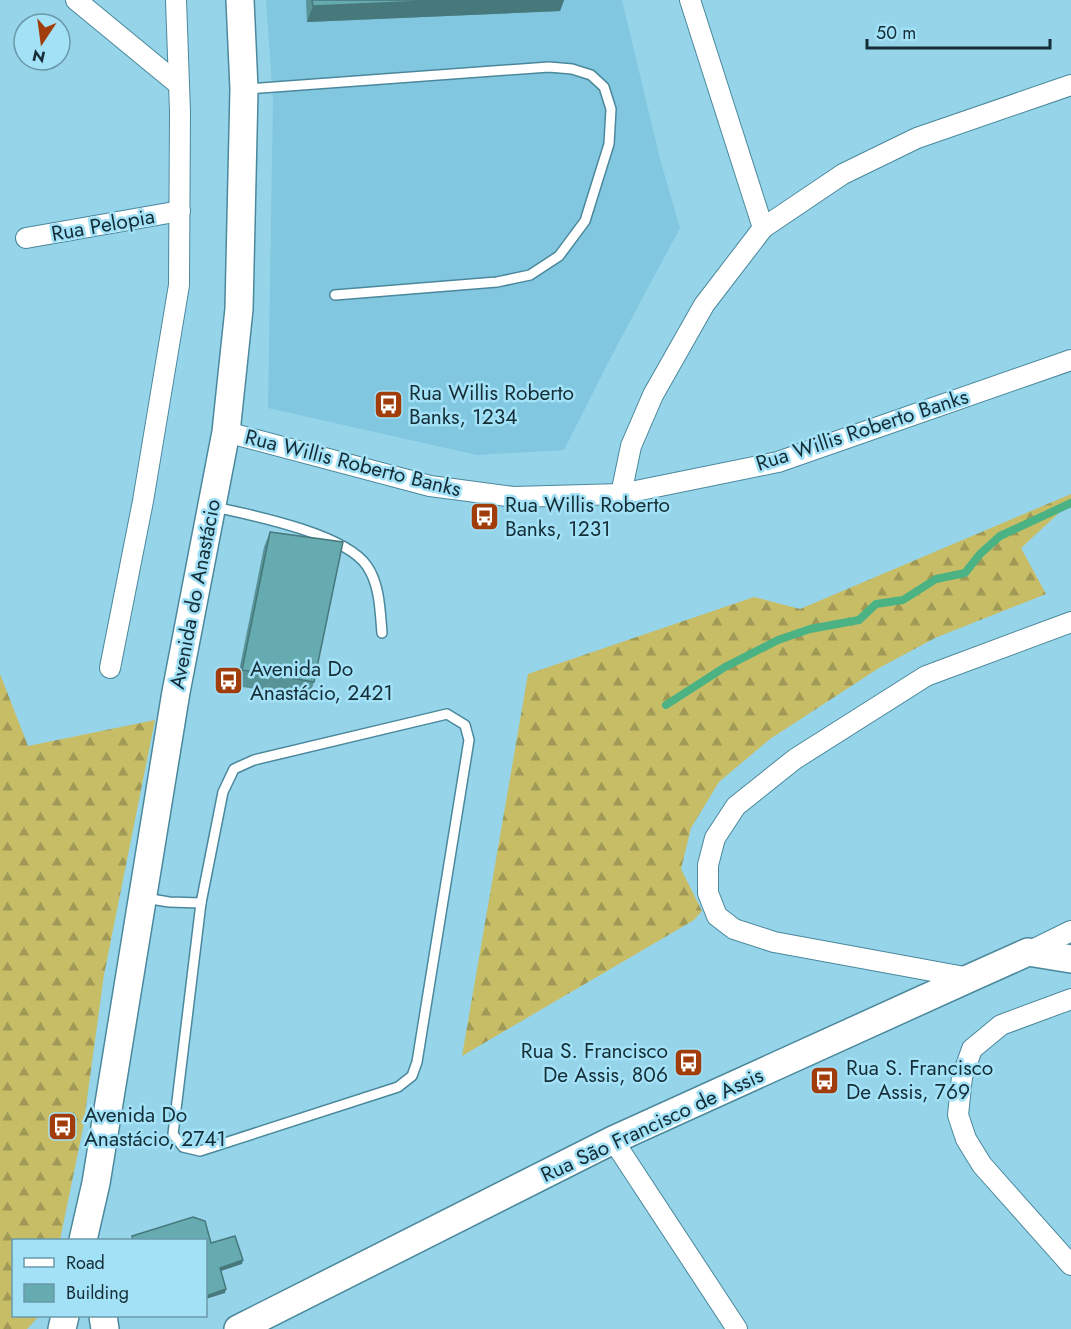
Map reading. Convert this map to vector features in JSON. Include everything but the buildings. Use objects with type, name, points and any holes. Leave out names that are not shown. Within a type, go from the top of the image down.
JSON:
[{"type":"main road","name":"Avenida do Anastácio","points":[[82,1239],[96,1183],[176,693],[226,432],[239,309],[244,89],[240,0]]},
{"type":"main road","name":"Rua São Francisco de Assis","points":[[238,1329],[613,1140],[1028,952]]},
{"type":"main road","points":[[1028,952],[1071,959]]},
{"type":"main road","name":"Avenida do Anastácio","points":[[96,1183],[98,1239]]},
{"type":"street","points":[[76,0],[178,84]]},
{"type":"street","points":[[110,668],[143,501],[179,285],[176,0]]},
{"type":"street","points":[[690,0],[763,228]]},
{"type":"street","points":[[621,495],[630,446],[653,395],[704,305],[763,228],[843,174],[917,138],[1071,85]]},
{"type":"street","name":"Rua Pelopia","points":[[26,238],[180,211]]},
{"type":"street","name":"Rua Willis Roberto Banks","points":[[226,432],[430,486],[514,497],[621,495],[778,462],[1071,360]]},
{"type":"street","points":[[970,978],[774,942],[734,930],[717,916],[708,893],[708,865],[714,838],[736,806],[795,759],[926,676],[1071,622]]},
{"type":"street","name":"Rua São Francisco de Assis","points":[[1028,952],[1071,931]]},
{"type":"street","points":[[1071,999],[1000,1025],[972,1049],[962,1077],[958,1114],[966,1139],[982,1165],[1071,1264]]},
{"type":"street","points":[[613,1140],[737,1329]]},
{"type":"lane","points":[[244,89],[549,68],[572,69],[591,75],[604,87],[611,109],[609,144],[585,222],[559,256],[530,275],[497,282],[335,295]]},
{"type":"lane","points":[[212,506],[266,517],[313,533],[350,550],[367,565],[377,589],[382,633]]},
{"type":"lane","points":[[447,714],[465,725],[469,740],[417,1062],[412,1076],[398,1087],[200,1151],[183,1147],[173,1134],[201,903],[223,792],[234,769],[254,760],[447,714]]},
{"type":"lane","points":[[143,898],[201,903]]},
{"type":"shaded area","points":[[266,0],[622,0],[660,159],[680,228],[564,450],[477,455],[268,408],[273,100]]},
{"type":"green space","points":[[1071,494],[1071,502],[1021,548],[1046,594],[935,638],[879,668],[770,739],[719,782],[691,828],[681,869],[702,911],[694,920],[462,1056],[528,674],[754,597],[800,609]]},
{"type":"green space","points":[[0,674],[28,746],[155,720],[104,975],[83,1128],[60,1239],[12,1239],[12,1317],[38,1317],[27,1329],[0,1329]]},
{"type":"waterway","points":[[666,705],[725,667],[778,640],[810,629],[859,620],[876,604],[903,600],[936,579],[965,573],[980,554],[1000,536],[1071,503]]},
{"type":"place","name":"Rua Willis Roberto Banks, 1234","points":[[388,405]]},
{"type":"place","name":"Rua Willis Roberto Banks, 1231","points":[[484,517]]},
{"type":"place","name":"Avenida Do Anastácio, 2421","points":[[229,681]]},
{"type":"place","name":"Rua S. Francisco De Assis, 806","points":[[689,1063]]},
{"type":"place","name":"Rua S. Francisco De Assis, 769","points":[[825,1080]]},
{"type":"place","name":"Avenida Do Anastácio, 2741","points":[[63,1127]]}]
